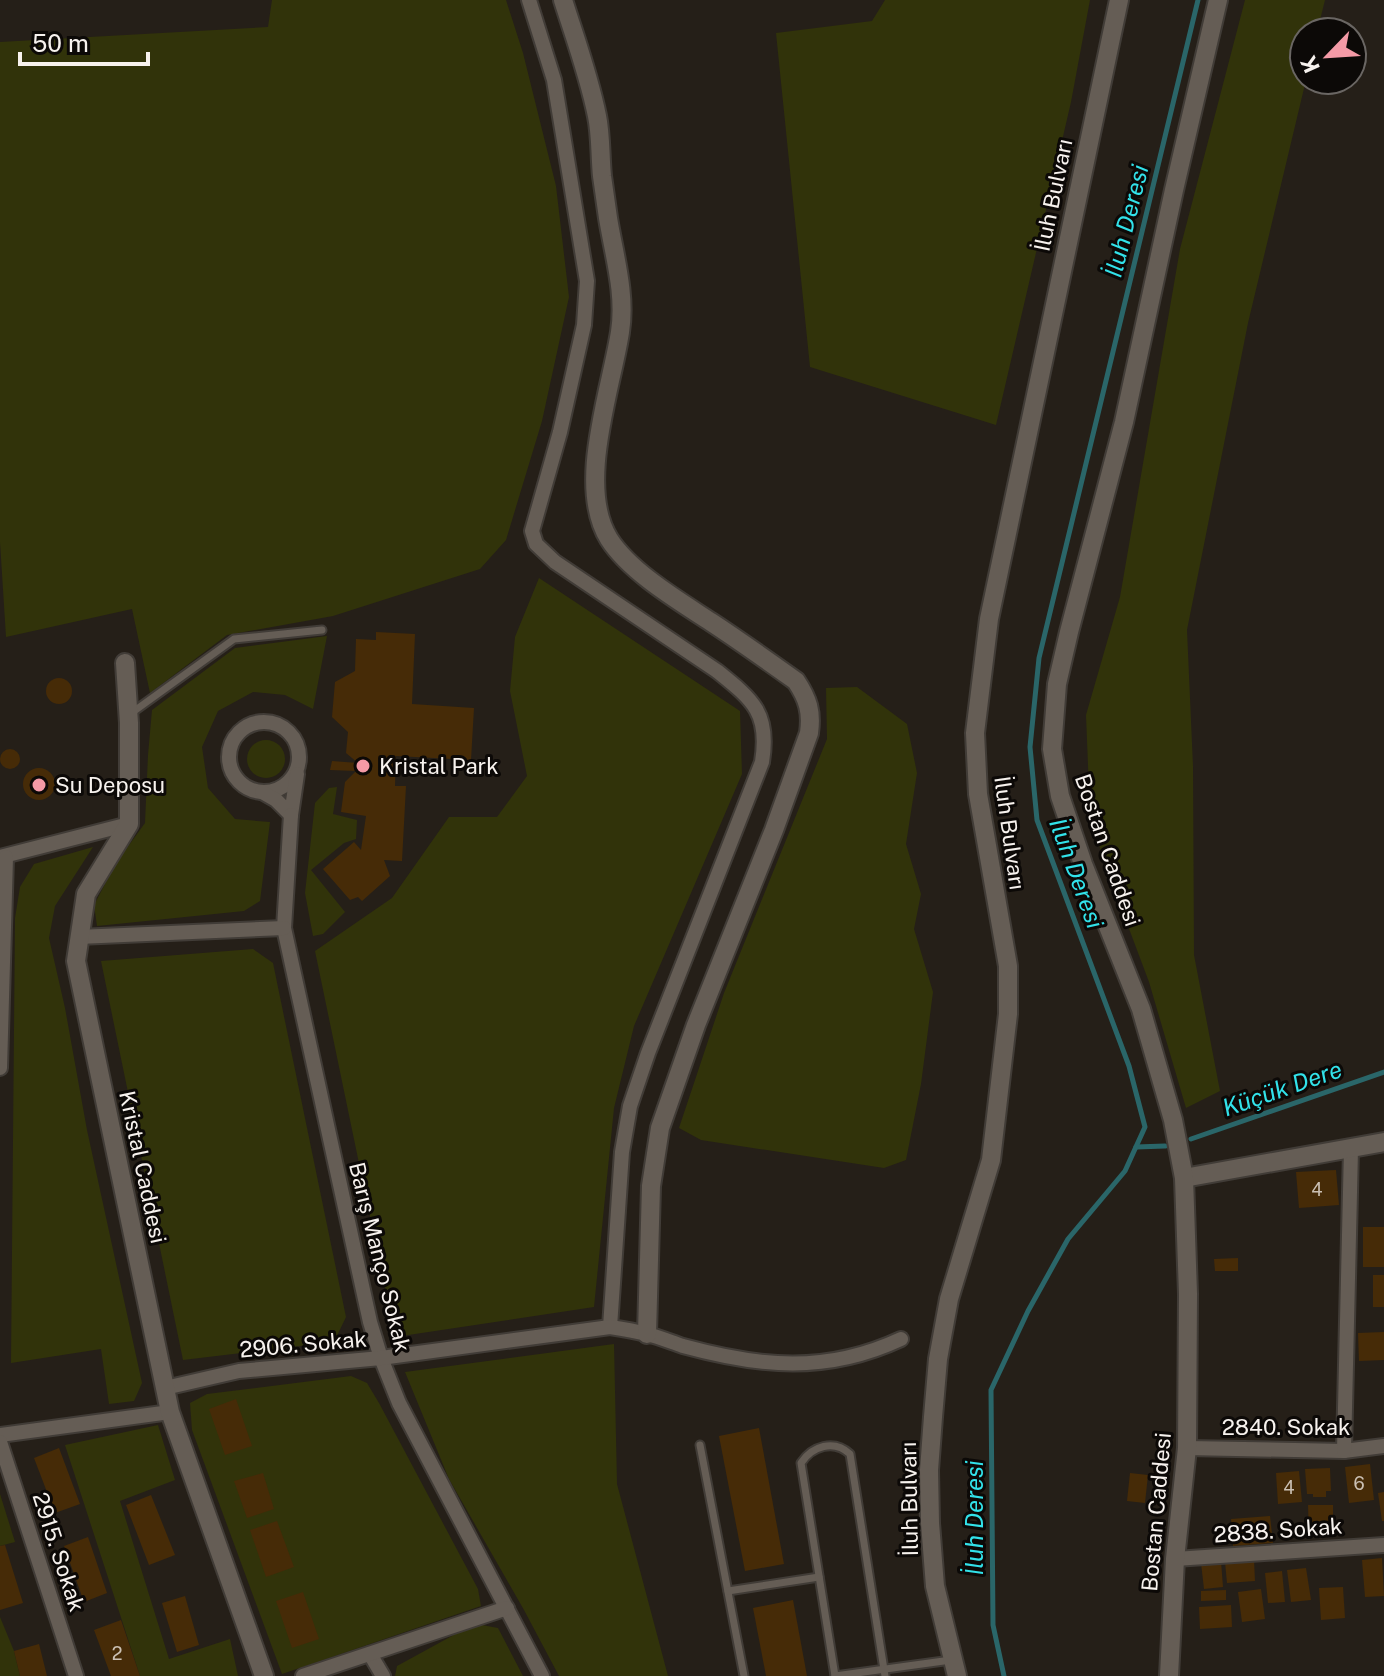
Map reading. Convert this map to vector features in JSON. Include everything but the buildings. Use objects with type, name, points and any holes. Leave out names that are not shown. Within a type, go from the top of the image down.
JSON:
[{"type":"street","points":[[529,0],[556,91],[587,281],[584,325],[560,432],[532,531],[536,544],[555,562],[740,689],[755,706],[765,731],[762,762],[630,1106],[622,1152],[610,1327]]},
{"type":"street","points":[[563,0],[598,118],[602,175],[621,296],[621,328],[597,450],[594,483],[597,511],[610,540],[648,578],[796,681],[805,695],[811,721],[774,830],[696,1025],[660,1128],[651,1186],[647,1334]]},
{"type":"street","name":"İluh Bulvarı","points":[[955,1668],[935,1586],[929,1470],[933,1417],[938,1359],[949,1299],[991,1160],[1008,1014],[1008,966],[978,794],[975,733],[989,619],[1119,0]]},
{"type":"street","name":"Bostan Caddesi","points":[[1169,1676],[1175,1559],[1187,1448],[1188,1294],[1184,1178],[1173,1120],[1141,1009],[1083,864],[1060,796],[1052,749],[1057,684],[1124,422],[1218,0]]},
{"type":"street","points":[[0,1068],[3,857],[129,824],[125,663]]},
{"type":"street","points":[[262,792],[284,786],[298,767],[297,744],[280,726],[269,723],[246,727],[238,735],[232,744],[231,765],[242,784],[276,800],[291,815]]},
{"type":"street","name":"Barış Manço Sokak","points":[[298,767],[291,815],[284,928],[370,1322],[399,1403],[542,1676]]},
{"type":"street","name":"Kristal Caddesi","points":[[129,824],[86,894],[76,961],[170,1412],[264,1676]]},
{"type":"street","points":[[78,937],[284,928]]},
{"type":"street","points":[[1184,1178],[1384,1142]]},
{"type":"street","points":[[1344,1451],[1351,1149]]},
{"type":"street","name":"2906. Sokak","points":[[165,1388],[239,1371],[381,1358],[610,1327],[726,1356],[780,1365],[811,1364],[875,1352],[901,1339]]},
{"type":"street","points":[[0,1435],[170,1412]]},
{"type":"street","name":"2915. Sokak","points":[[0,1442],[76,1676]]},
{"type":"street","name":"2840. Sokak","points":[[1187,1448],[1344,1451],[1384,1446]]},
{"type":"street","name":"2838. Sokak","points":[[1175,1559],[1384,1545]]},
{"type":"street","points":[[303,1676],[507,1608]]},
{"type":"street","points":[[370,1654],[383,1676]]},
{"type":"lane","points":[[128,716],[234,639],[322,630]]},
{"type":"lane","points":[[700,1445],[744,1676]]},
{"type":"lane","points":[[885,1672],[850,1454],[842,1447],[833,1445],[811,1451],[801,1463],[835,1676],[955,1668]]},
{"type":"lane","points":[[728,1591],[819,1577]]},
{"type":"shaded area","points":[[272,0],[506,0],[523,53],[556,186],[569,297],[542,421],[506,540],[480,569],[333,616],[227,635],[150,693],[132,609],[6,637],[0,542],[0,42],[268,27]]},
{"type":"shaded area","points":[[885,0],[1090,0],[1071,102],[996,425],[810,367],[776,33],[872,21]]},
{"type":"shaded area","points":[[1245,0],[1325,0],[1321,16],[1288,16],[1288,96],[1302,96],[1248,323],[1187,630],[1193,766],[1194,955],[1220,1091],[1186,1108],[1149,982],[1101,854],[1089,790],[1086,715],[1120,597],[1180,249]]},
{"type":"shaded area","points":[[539,578],[740,711],[742,774],[634,1026],[614,1108],[594,1307],[395,1337],[315,951],[392,898],[449,817],[497,817],[527,776],[510,691],[515,637]]},
{"type":"shaded area","points":[[327,636],[313,709],[285,695],[253,692],[218,711],[202,747],[208,788],[235,819],[270,822],[260,901],[244,911],[97,926],[94,905],[116,863],[145,823],[152,710],[235,648]]},
{"type":"shaded area","points":[[857,687],[907,724],[917,773],[906,844],[921,894],[914,929],[933,992],[921,1084],[906,1160],[884,1168],[701,1140],[679,1128],[724,993],[827,739],[826,688]]},
{"type":"shaded area","points":[[266,740],[279,746],[285,759],[279,772],[266,778],[253,772],[247,759],[253,746]]},
{"type":"shaded area","points":[[337,787],[333,814],[357,820],[356,839],[344,843],[311,870],[345,912],[323,934],[313,936],[305,893],[315,803],[329,788]]},
{"type":"shaded area","points":[[93,847],[55,906],[49,938],[142,1383],[134,1401],[109,1404],[101,1349],[11,1363],[15,918],[20,887],[34,864]]},
{"type":"shaded area","points":[[253,949],[273,963],[346,1317],[334,1342],[183,1360],[101,961]]},
{"type":"shaded area","points":[[614,1344],[617,1484],[668,1676],[559,1676],[449,1479],[405,1372]]},
{"type":"shaded area","points":[[351,1376],[367,1383],[379,1403],[478,1589],[481,1606],[282,1674],[192,1430],[190,1403],[207,1394]]},
{"type":"shaded area","points":[[158,1425],[175,1480],[120,1501],[169,1659],[230,1639],[238,1676],[140,1676],[65,1445]]},
{"type":"shaded area","points":[[0,1494],[15,1542],[0,1546]]},
{"type":"shaded area","points":[[0,1617],[14,1651],[20,1676],[0,1676]]},
{"type":"shaded area","points":[[482,1625],[498,1628],[523,1676],[395,1676],[397,1666],[461,1631]]},
{"type":"waterway","name":"İluh Deresi","points":[[1004,1676],[993,1625],[991,1390],[1028,1311],[1068,1239],[1125,1171],[1145,1127],[1129,1066],[1037,820],[1030,747],[1039,658],[1198,0]]},
{"type":"waterway","name":"Küçük Dere","points":[[1191,1139],[1384,1072]]},
{"type":"waterway","name":"Küçük Dere","points":[[1136,1147],[1165,1146]]},
{"type":"place","name":"Kristal Park","points":[[363,766]]},
{"type":"place","name":"Su Deposu","points":[[39,785]]}]
